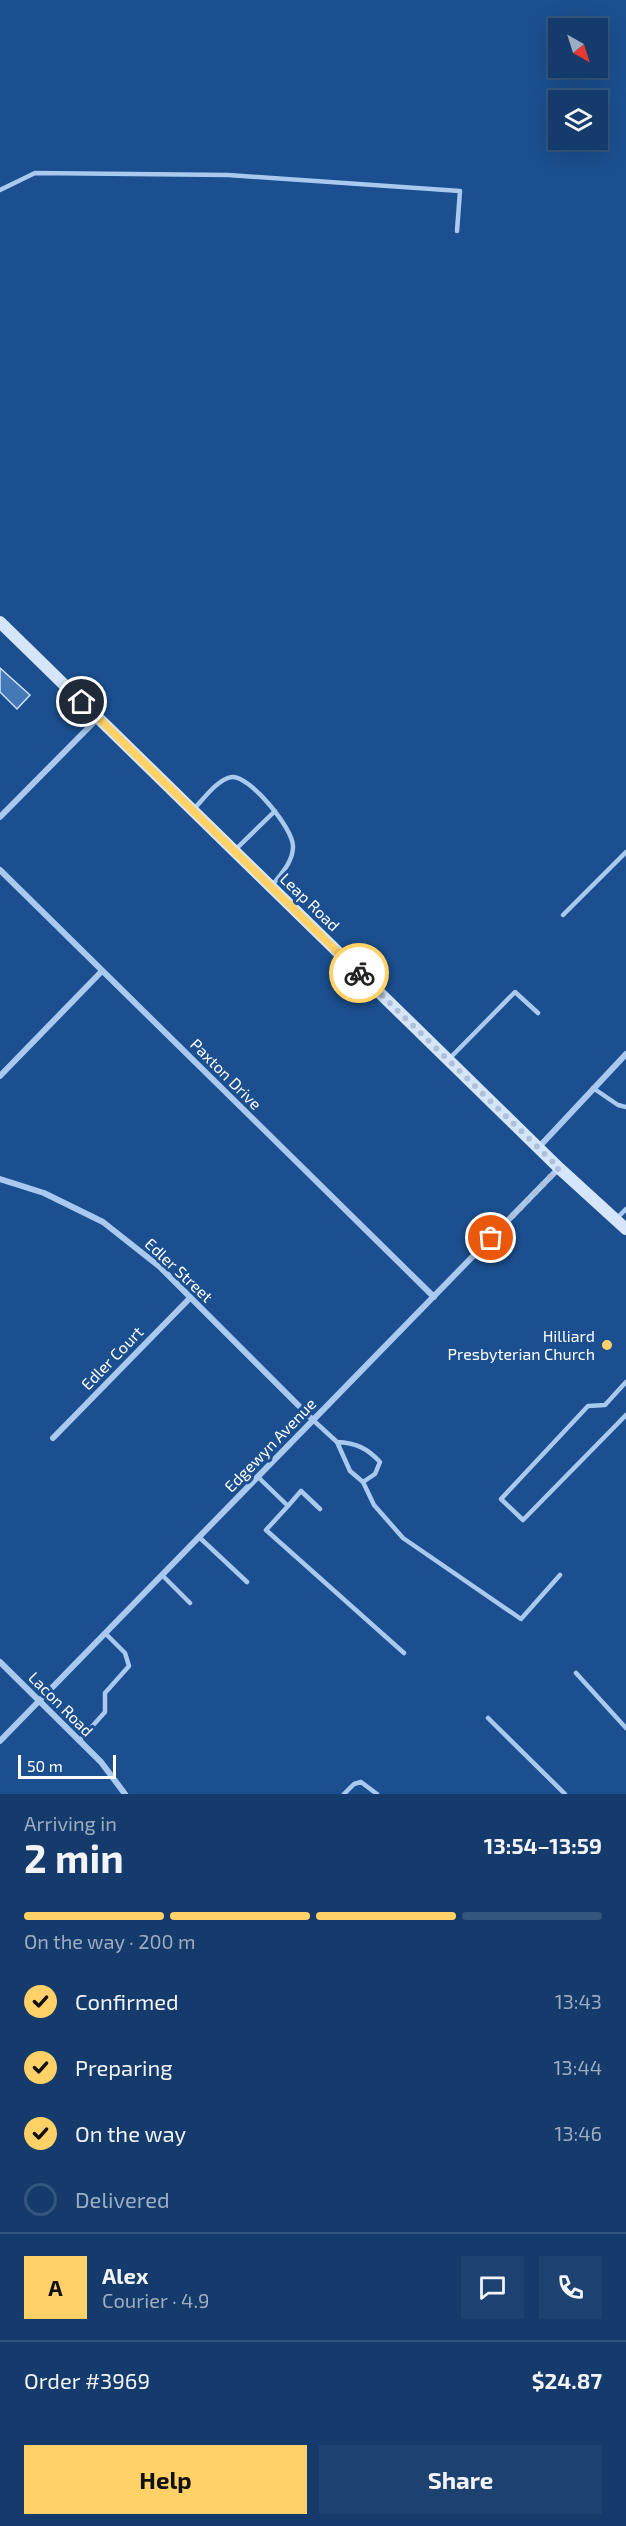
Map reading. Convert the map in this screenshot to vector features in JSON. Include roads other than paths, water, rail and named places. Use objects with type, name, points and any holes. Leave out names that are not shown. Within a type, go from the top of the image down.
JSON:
[{"type":"street","name":"Leap Road","points":[[0,622],[538,1148],[626,1228]]},
{"type":"street","points":[[0,817],[98,718]]},
{"type":"street","name":"Paxton Drive","points":[[0,870],[434,1297]]},
{"type":"street","points":[[0,1076],[102,971]]},
{"type":"street","points":[[538,1148],[626,1054]]},
{"type":"street","name":"Edgewyn Avenue","points":[[0,1741],[559,1168]]},
{"type":"street","name":"Edler Street","points":[[0,1179],[44,1193],[104,1222],[160,1267],[314,1419]]},
{"type":"street","name":"Edler Court","points":[[53,1438],[190,1298]]},
{"type":"street","name":"Lacon Road","points":[[0,1662],[101,1762],[124,1794]]},
{"type":"lane","points":[[0,190],[35,173],[228,175],[459,191],[457,231]]},
{"type":"lane","points":[[193,810],[225,779],[235,777],[246,782],[275,811],[290,832],[294,847],[288,865],[271,887]]},
{"type":"lane","points":[[234,850],[275,811]]},
{"type":"lane","points":[[563,915],[626,852]]},
{"type":"lane","points":[[448,1060],[515,992],[538,1012]]},
{"type":"lane","points":[[593,1088],[618,1105],[626,1107]]},
{"type":"lane","points":[[616,1219],[626,1209]]},
{"type":"lane","points":[[626,1382],[605,1405],[588,1406],[501,1499],[523,1520],[626,1415]]},
{"type":"lane","points":[[314,1419],[337,1442],[350,1471],[363,1482],[374,1505],[403,1538],[521,1619],[560,1575]]},
{"type":"lane","points":[[337,1442],[354,1443],[370,1452],[380,1462],[375,1474],[363,1482]]},
{"type":"lane","points":[[258,1477],[288,1506]]},
{"type":"lane","points":[[320,1509],[301,1491],[266,1530],[404,1653]]},
{"type":"lane","points":[[199,1538],[247,1582]]},
{"type":"lane","points":[[162,1575],[190,1603]]},
{"type":"lane","points":[[79,1741],[105,1712],[105,1693],[129,1666],[125,1653],[105,1633]]},
{"type":"lane","points":[[576,1673],[626,1728]]},
{"type":"lane","points":[[488,1718],[565,1794]]},
{"type":"lane","points":[[344,1794],[354,1784],[361,1782],[377,1794]]},
{"type":"place","name":"Hilliard Presbyterian Church","points":[[607,1345]]}]
